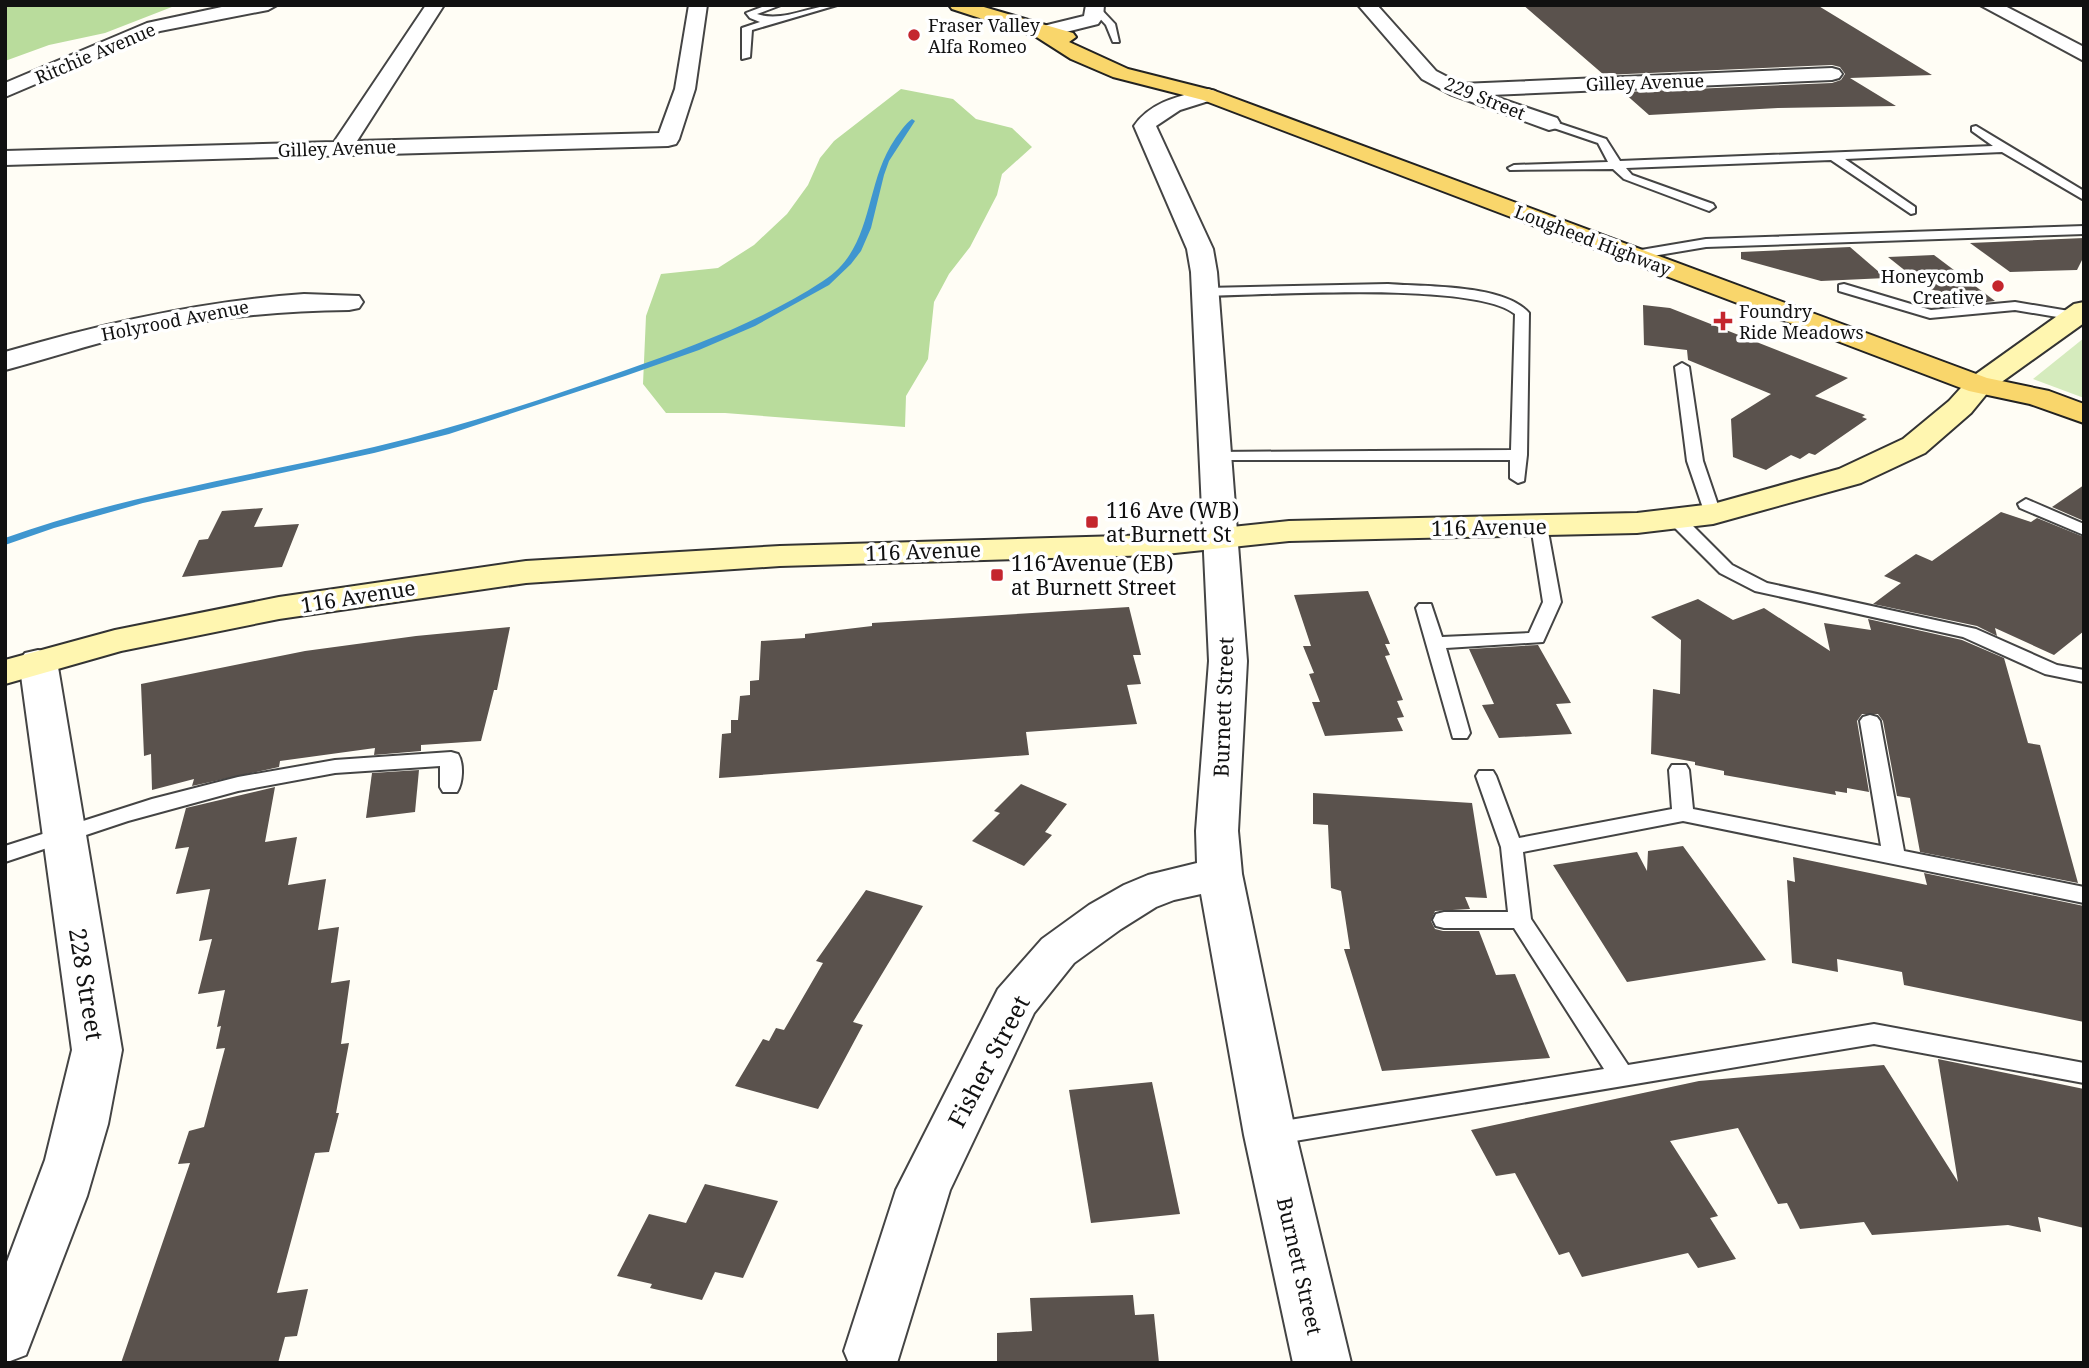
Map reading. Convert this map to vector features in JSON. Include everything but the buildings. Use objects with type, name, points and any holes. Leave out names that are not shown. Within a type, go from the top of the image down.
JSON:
[{"type":"main road","name":"Lougheed Highway","points":[[958,5],[1042,33],[1062,49],[1159,86],[1208,95],[1979,385],[2038,397],[2084,414]]},
{"type":"main road","name":"Lougheed Highway","points":[[1979,385],[2021,412],[2084,436]]},
{"type":"street","name":"Ritchie Avenue","points":[[5,91],[154,27],[268,5]]},
{"type":"street","points":[[342,147],[435,5]]},
{"type":"street","name":"Gilley Avenue","points":[[5,158],[668,139],[685,89],[698,5]]},
{"type":"street","name":"229 Street","points":[[1367,5],[1429,75],[1457,90],[1549,123]]},
{"type":"street","points":[[1989,5],[2084,54]]},
{"type":"street","points":[[1042,33],[1091,20],[1096,7]]},
{"type":"street","name":"Gilley Avenue","points":[[1457,90],[1832,74]]},
{"type":"street","name":"Burnett Street","points":[[1208,95],[1171,106],[1153,115],[1145,126],[1200,249],[1206,292],[1228,661],[1217,831],[1220,874],[1270,1135],[1322,1363]]},
{"type":"street","name":"Holyrood Avenue","points":[[5,361],[131,327],[227,308],[288,302],[348,302]]},
{"type":"street","name":"116 Avenue","points":[[22,666],[128,638],[279,608],[526,572],[780,556],[1156,545],[1289,531],[1678,520],[1763,502],[1850,476],[1914,446],[1960,407],[1979,385],[2080,313]]},
{"type":"street","name":"228 Street","points":[[5,1336],[68,1173],[90,1098],[97,1050],[64,834],[22,666]]},
{"type":"street","name":"Fisher Street","points":[[872,1357],[923,1189],[1014,1002],[1058,951],[1105,917],[1140,896],[1164,886],[1220,874]]},
{"type":"lane","points":[[747,9],[777,5]]},
{"type":"lane","points":[[745,57],[747,28],[833,5]]},
{"type":"lane","points":[[1096,7],[1110,24],[1116,40]]},
{"type":"lane","points":[[747,9],[753,16],[771,22]]},
{"type":"lane","points":[[1549,123],[1602,141],[1616,165],[1628,177],[1709,207]]},
{"type":"lane","points":[[1976,129],[2004,149],[2084,196]]},
{"type":"lane","points":[[1514,168],[2004,149]]},
{"type":"lane","points":[[1833,156],[1911,210]]},
{"type":"lane","points":[[1635,255],[1706,243],[2084,230]]},
{"type":"lane","points":[[1206,292],[1388,288],[1489,297],[1512,305],[1522,313],[1518,478]]},
{"type":"lane","points":[[1844,288],[1930,314],[2015,306],[2080,313]]},
{"type":"lane","points":[[1682,367],[1687,420],[1707,500],[1713,513]]},
{"type":"lane","points":[[1216,457],[1519,455]]},
{"type":"lane","points":[[2026,505],[2084,530]]},
{"type":"lane","points":[[1678,520],[1726,569],[1762,587],[1969,633],[2052,670],[2084,676]]},
{"type":"lane","points":[[1436,643],[1536,638],[1552,602],[1539,526]]},
{"type":"lane","points":[[1425,608],[1460,733]]},
{"type":"lane","points":[[1870,722],[1894,859]]},
{"type":"lane","points":[[5,854],[198,792],[321,768],[451,759],[450,787]]},
{"type":"lane","points":[[1679,770],[1683,814]]},
{"type":"lane","points":[[1486,776],[1512,847],[1520,920],[1622,1076]]},
{"type":"lane","points":[[1512,847],[1683,814],[1894,859],[2084,895]]},
{"type":"lane","points":[[1444,920],[1520,920]]},
{"type":"lane","points":[[1270,1135],[1874,1034],[2084,1073]]},
{"type":"green space","points":[[5,5],[177,5],[105,33],[49,45],[5,61]]},
{"type":"green space","points":[[901,89],[953,99],[976,119],[1012,128],[1032,147],[1002,174],[997,195],[970,247],[949,274],[934,302],[928,359],[906,396],[905,427],[725,413],[666,413],[643,384],[646,316],[661,274],[718,268],[754,245],[787,214],[808,185],[820,158],[834,141]]},
{"type":"green space","points":[[2084,338],[2084,398],[2033,379]]},
{"type":"waterway","points":[[5,542],[95,512],[141,500],[446,432],[622,374],[733,333],[826,283],[848,263],[863,240],[886,161],[912,121]]},
{"type":"place","name":"Fraser Valley Alfa Romeo","points":[[914,35]]},
{"type":"place","name":"Honeycomb Creative","points":[[1998,286]]},
{"type":"place","name":"Foundry Ride Meadows","points":[[1723,321]]},
{"type":"place","name":"116 Ave (WB) at Burnett St","points":[[1092,522]]},
{"type":"place","name":"116 Avenue (EB) at Burnett Street","points":[[997,575]]}]
